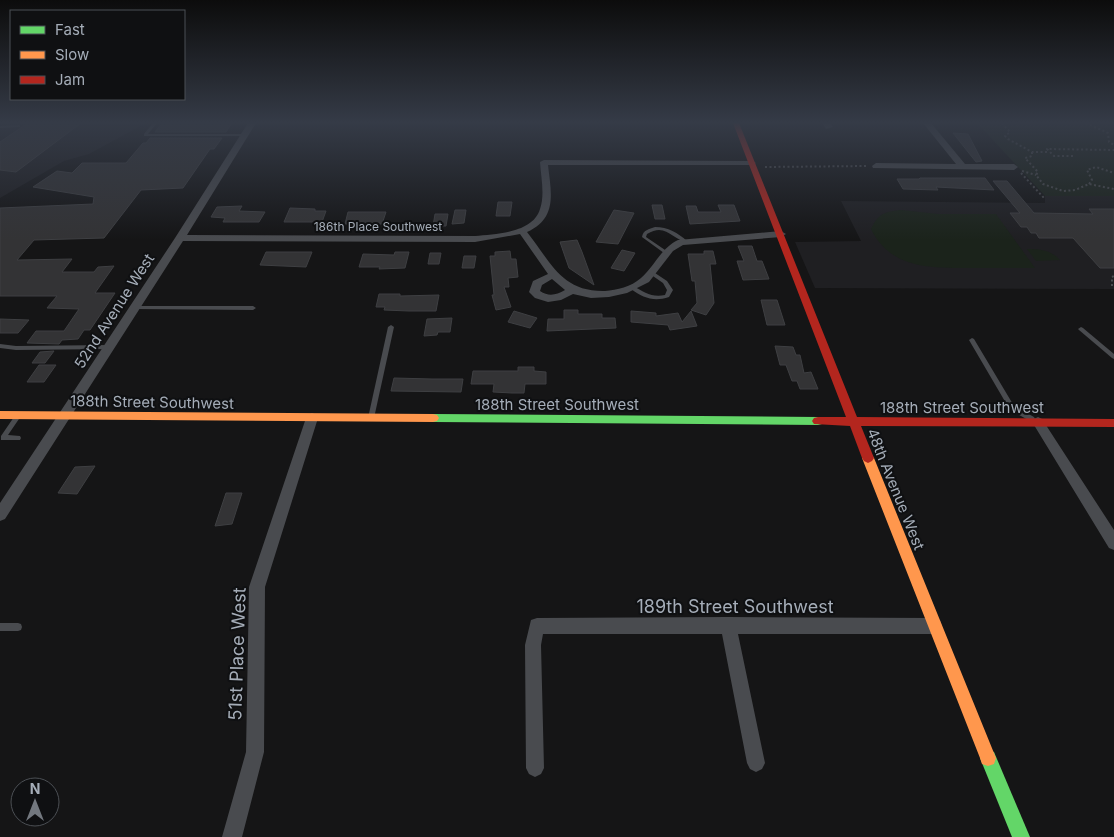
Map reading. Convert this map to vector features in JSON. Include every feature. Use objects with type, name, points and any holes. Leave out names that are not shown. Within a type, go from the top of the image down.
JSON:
[{"type":"street","name":"52nd Avenue West","points":[[0,515],[227,162]]},
{"type":"street","points":[[544,162],[545,210],[536,224],[522,231],[553,275],[571,290],[596,295],[633,288],[652,273],[672,245],[685,241],[781,234]]},
{"type":"street","points":[[548,162],[753,165]]},
{"type":"street","name":"48th Avenue West","points":[[752,162],[934,626],[1020,837]]},
{"type":"street","points":[[959,162],[962,166]]},
{"type":"street","points":[[876,166],[1014,167]]},
{"type":"street","name":"186th Place Southwest","points":[[180,238],[475,239],[497,237],[522,231]]},
{"type":"street","points":[[553,275],[537,283],[534,292],[546,299],[554,299],[571,290]]},
{"type":"street","name":"188th Street Southwest","points":[[0,415],[1114,423]]},
{"type":"street","name":"51st Place West","points":[[232,837],[255,752],[257,587],[312,418]]},
{"type":"street","points":[[1038,422],[1114,543]]},
{"type":"street","points":[[728,625],[756,763]]},
{"type":"street","name":"189th Street Southwest","points":[[535,768],[533,645],[537,626],[934,626]]},
{"type":"lane","points":[[666,252],[644,237],[649,229],[657,228],[676,234],[685,241]]},
{"type":"lane","points":[[633,288],[650,298],[659,299],[667,296],[670,290],[666,282],[652,273]]},
{"type":"lane","points":[[134,308],[253,308]]},
{"type":"lane","points":[[371,418],[391,328]]},
{"type":"lane","points":[[1081,329],[1114,357]]},
{"type":"lane","points":[[972,340],[1012,408],[1038,422]]},
{"type":"lane","points":[[0,346],[16,348],[109,347]]},
{"type":"lane","points":[[1,438],[19,415]]},
{"type":"lane","points":[[1,438],[18,438]]},
{"type":"lane","points":[[0,627],[18,627]]},
{"type":"path","points":[[1029,162],[1038,172],[1036,175]]},
{"type":"path","points":[[753,165],[876,166]]},
{"type":"path","points":[[1090,184],[1092,180],[1087,170],[1096,167],[1114,173]]},
{"type":"path","points":[[1044,198],[1018,171],[1036,175],[1043,184],[1063,190],[1075,190],[1090,184],[1114,189]]},
{"type":"path","points":[[1112,286],[1112,278],[1114,276]]},
{"type":"shaded area","points":[[0,162],[62,162],[0,198]]},
{"type":"shaded area","points":[[1013,162],[1114,162],[1114,196],[1045,196]]},
{"type":"shaded area","points":[[1045,196],[1114,196],[1114,289],[815,288],[795,242],[861,241],[841,201],[1045,203]]},
{"type":"shaded area","points":[[901,210],[938,214],[996,214],[1035,268],[943,268],[914,264],[902,259],[890,252],[879,242],[871,229],[883,214]]},
{"type":"shaded area","points":[[1027,249],[1045,251],[1053,254],[1060,260],[1036,261]]},
{"type":"building","points":[[0,162],[29,162],[16,172],[0,170]]},
{"type":"building","points":[[201,162],[183,188],[141,190],[104,238],[34,240],[17,260],[72,259],[62,272],[94,272],[98,267],[114,266],[95,293],[115,293],[90,330],[84,330],[78,339],[62,340],[59,344],[27,343],[36,331],[64,331],[79,309],[47,308],[57,296],[0,296],[0,208],[93,204],[94,197],[33,187],[57,171],[72,173],[82,163]]},
{"type":"building","points":[[985,178],[994,190],[936,187],[938,190],[903,189],[897,179]]},
{"type":"building","points":[[993,181],[1007,181],[1034,213],[1093,214],[1089,209],[1114,209],[1114,268],[1100,268],[1073,238],[1039,238],[1036,233],[1031,233],[1027,227],[1021,227],[1010,213],[1020,213]]},
{"type":"building","points":[[498,202],[512,202],[510,216],[496,216]]},
{"type":"building","points":[[652,205],[662,205],[665,219],[655,219]]},
{"type":"building","points":[[718,205],[734,205],[740,221],[690,224],[686,206],[696,206],[698,212],[721,212]]},
{"type":"building","points":[[242,206],[239,211],[265,212],[259,222],[223,222],[225,218],[211,217],[217,207]]},
{"type":"building","points":[[290,208],[326,211],[322,222],[284,222]]},
{"type":"building","points":[[455,210],[466,210],[464,223],[452,224]]},
{"type":"building","points":[[614,210],[634,213],[618,244],[596,242]]},
{"type":"building","points":[[348,212],[386,212],[382,224],[345,224]]},
{"type":"building","points":[[435,214],[448,214],[446,226],[433,226]]},
{"type":"building","points":[[577,240],[594,285],[569,268],[560,242]]},
{"type":"building","points":[[738,246],[752,246],[757,261],[762,261],[769,279],[743,280],[737,261],[744,261]]},
{"type":"building","points":[[622,250],[635,253],[624,271],[611,268]]},
{"type":"building","points":[[510,251],[511,259],[516,259],[518,277],[508,278],[509,287],[504,287],[511,307],[496,310],[492,295],[494,295],[490,256],[495,256],[495,252]]},
{"type":"building","points":[[704,251],[713,251],[716,264],[710,264],[714,303],[706,315],[691,310],[697,303],[695,281],[692,281],[688,254],[704,254]]},
{"type":"building","points":[[266,252],[312,252],[306,267],[260,265]]},
{"type":"building","points":[[395,252],[409,252],[405,268],[379,269],[380,267],[359,267],[363,254],[394,255]]},
{"type":"building","points":[[430,253],[441,253],[439,264],[428,264]]},
{"type":"building","points":[[464,256],[476,256],[474,268],[462,268]]},
{"type":"building","points":[[379,294],[400,294],[400,296],[439,295],[436,311],[409,311],[384,310],[385,307],[376,307]]},
{"type":"building","points":[[761,300],[777,300],[785,325],[767,325]]},
{"type":"building","points":[[564,310],[578,310],[578,314],[602,314],[602,318],[615,318],[616,328],[547,331],[548,319],[564,319]]},
{"type":"building","points":[[514,311],[537,318],[530,328],[508,322]]},
{"type":"building","points":[[631,311],[656,313],[656,316],[678,313],[682,322],[691,311],[697,326],[670,330],[668,325],[631,322]]},
{"type":"building","points":[[452,318],[450,332],[438,332],[437,335],[424,336],[427,319]]},
{"type":"building","points":[[0,319],[29,320],[18,333],[0,333]]},
{"type":"building","points":[[775,346],[793,347],[796,355],[800,355],[804,373],[811,372],[818,389],[800,389],[797,381],[792,381],[786,365],[780,365]]},
{"type":"building","points":[[54,351],[45,363],[32,363],[40,352]]},
{"type":"building","points":[[39,365],[56,365],[44,382],[27,382]]},
{"type":"building","points":[[518,367],[534,367],[534,371],[546,372],[546,384],[525,384],[524,393],[512,393],[493,392],[494,384],[471,384],[473,371],[518,371]]},
{"type":"building","points":[[394,378],[463,379],[461,392],[391,391]]},
{"type":"building","points":[[95,466],[77,494],[58,493],[75,467]]},
{"type":"building","points":[[226,493],[242,493],[232,524],[215,526]]},
{"type":"traffic: fast","points":[[433,418],[818,421]]},
{"type":"traffic: fast","points":[[988,758],[1021,837]]},
{"type":"traffic: slow","points":[[0,415],[433,418]]},
{"type":"traffic: slow","points":[[868,458],[988,758]]},
{"type":"traffic: jam","points":[[751,162],[868,458]]},
{"type":"traffic: jam","points":[[818,421],[1114,423]]}]
